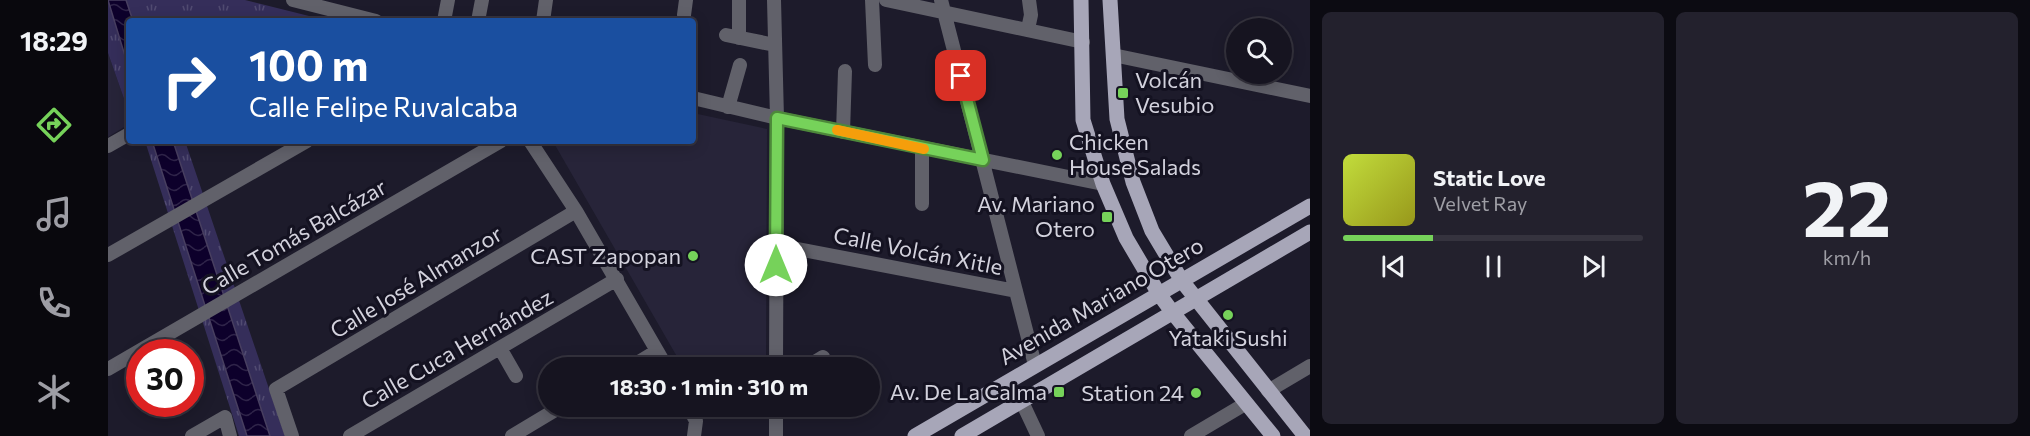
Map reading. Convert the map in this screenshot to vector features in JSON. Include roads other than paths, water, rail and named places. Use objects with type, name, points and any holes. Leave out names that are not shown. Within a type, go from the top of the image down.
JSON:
[{"type":"main road","points":[[1081,0],[1083,120],[1103,184],[1126,238],[1173,313],[1273,436]]},
{"type":"main road","points":[[1110,0],[1117,119],[1133,182],[1152,231],[1195,299],[1305,436]]},
{"type":"main road","name":"Avenida Mariano Otero","points":[[915,436],[1035,364],[1310,206]]},
{"type":"main road","name":"Avenida Mariano Otero","points":[[963,436],[1310,232]]},
{"type":"street","points":[[296,0],[332,5],[347,18]]},
{"type":"street","points":[[445,18],[448,0]]},
{"type":"street","points":[[479,18],[482,0]]},
{"type":"street","points":[[543,18],[546,0]]},
{"type":"street","points":[[684,15],[686,0]]},
{"type":"street","points":[[739,0],[732,36],[775,45]]},
{"type":"street","points":[[774,0],[777,118],[776,357]]},
{"type":"street","points":[[872,0],[875,65]]},
{"type":"street","points":[[886,0],[943,7],[1083,42]]},
{"type":"street","points":[[1028,29],[1031,15],[1029,0]]},
{"type":"street","points":[[943,7],[1035,364]]},
{"type":"street","points":[[1113,55],[1310,96]]},
{"type":"street","points":[[728,107],[740,65]]},
{"type":"street","points":[[843,132],[845,71]]},
{"type":"street","points":[[696,99],[843,132],[1103,184]]},
{"type":"street","points":[[108,146],[126,136]]},
{"type":"street","points":[[108,255],[302,144]]},
{"type":"street","name":"Calle Tomás Balcázar","points":[[108,369],[496,144]]},
{"type":"street","points":[[533,144],[617,279],[661,357]]},
{"type":"street","points":[[922,148],[922,204]]},
{"type":"street","name":"Calle José Almanzor","points":[[292,436],[276,389],[576,211]]},
{"type":"street","name":"Calle Volcán Xitle","points":[[777,245],[1016,291]]},
{"type":"street","name":"Calle Cuca Hernández","points":[[350,436],[617,279]]},
{"type":"street","points":[[500,348],[516,375]]},
{"type":"street","points":[[647,357],[657,351]]},
{"type":"street","points":[[1268,391],[1310,366]]},
{"type":"street","points":[[1022,402],[1038,436]]},
{"type":"street","points":[[1191,436],[1245,404]]},
{"type":"street","points":[[192,436],[225,417],[230,436]]},
{"type":"street","points":[[512,436],[544,417]]},
{"type":"street","points":[[694,417],[696,421],[695,435]]},
{"type":"street","points":[[776,417],[776,436]]},
{"type":"water","points":[[108,0],[126,0],[132,18],[126,18],[126,59]]},
{"type":"water","points":[[153,144],[174,144],[270,436],[247,436]]},
{"type":"place","name":"Volcán Vesubio","points":[[1123,93]]},
{"type":"place","name":"Chicken House Salads","points":[[1057,155]]},
{"type":"place","name":"Av. Mariano Otero","points":[[1107,217]]},
{"type":"place","name":"CAST Zapopan","points":[[693,256]]},
{"type":"place","name":"Yataki Sushi","points":[[1228,315]]},
{"type":"place","name":"Av. De La Calma","points":[[1059,392]]},
{"type":"place","name":"Station 24","points":[[1196,393]]}]
